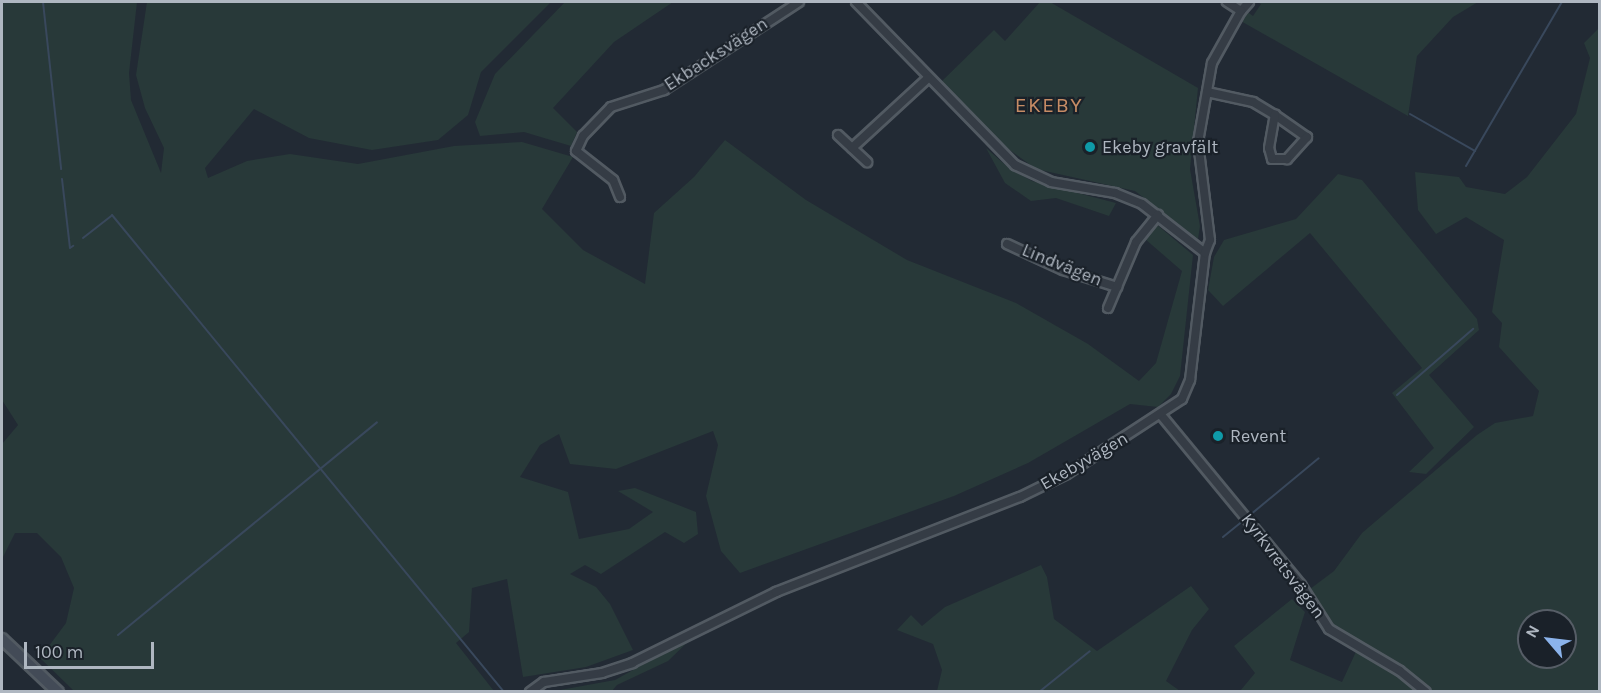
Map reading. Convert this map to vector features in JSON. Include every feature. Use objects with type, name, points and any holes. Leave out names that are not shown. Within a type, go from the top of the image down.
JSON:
[{"type":"main road","points":[[2,639],[58,692]]},
{"type":"street","name":"Ekbacksvägen","points":[[620,197],[613,180],[576,151],[583,136],[611,106],[664,90],[799,2]]},
{"type":"street","points":[[856,2],[928,78],[1022,170],[1051,182],[1115,193],[1158,215],[1205,253]]},
{"type":"street","points":[[1227,2],[1241,11]]},
{"type":"street","name":"Ekebyvägen","points":[[530,692],[544,682],[602,673],[632,663],[776,592],[1020,497],[1067,474],[1161,416],[1182,399],[1190,380],[1205,253],[1210,240],[1209,212],[1198,142],[1212,63],[1241,11],[1249,2]]},
{"type":"street","points":[[852,148],[928,78]]},
{"type":"street","points":[[1207,92],[1253,102],[1275,115],[1307,137],[1287,159],[1272,159],[1269,148],[1275,115]]},
{"type":"street","points":[[838,135],[867,162]]},
{"type":"street","name":"Lindvägen","points":[[1108,308],[1136,242],[1158,215]]},
{"type":"street","name":"Lindvägen","points":[[1007,244],[1063,270],[1117,287]]},
{"type":"street","name":"Kyrkvretsvägen","points":[[1161,416],[1301,585],[1329,628],[1406,675],[1426,692]]},
{"type":"shaded area","points":[[2,2],[137,2],[129,73],[131,100],[161,173],[164,148],[145,108],[136,75],[147,2],[551,2],[481,72],[468,115],[438,140],[372,150],[309,138],[254,109],[205,168],[208,178],[247,161],[290,154],[358,164],[454,146],[522,142],[573,157],[542,209],[583,250],[645,284],[654,213],[694,177],[725,140],[806,200],[907,260],[1016,303],[1088,344],[1139,381],[1156,363],[1182,271],[1145,239],[1156,224],[1193,255],[1180,376],[1171,394],[1158,407],[1130,404],[1028,463],[954,496],[740,573],[721,551],[706,496],[718,445],[713,431],[616,469],[570,464],[559,434],[540,445],[520,477],[568,492],[579,539],[629,529],[653,512],[618,491],[635,488],[696,512],[698,534],[684,543],[665,532],[601,574],[585,565],[570,574],[596,587],[610,604],[633,650],[586,667],[523,677],[507,579],[472,588],[469,632],[456,643],[494,691],[74,691],[40,658],[66,623],[74,588],[61,557],[37,533],[15,533],[2,559],[2,444],[18,425],[2,400]]},
{"type":"shaded area","points":[[565,2],[673,2],[614,42],[553,108],[577,132],[571,146],[524,132],[480,136],[475,122],[495,74]]},
{"type":"shaded area","points":[[1040,2],[1050,2],[1198,88],[1190,169],[1200,226],[1198,239],[1135,191],[1036,169],[1003,145],[941,82],[994,30],[1005,41]]},
{"type":"shaded area","points":[[1257,2],[1478,2],[1453,17],[1417,56],[1408,116],[1239,20],[1246,11],[1253,16],[1261,4]]},
{"type":"shaded area","points":[[1599,28],[1599,691],[1240,691],[1255,673],[1234,646],[1292,599],[1305,612],[1290,660],[1342,682],[1360,643],[1334,625],[1310,589],[1334,571],[1362,533],[1477,435],[1495,423],[1533,416],[1539,391],[1499,347],[1502,323],[1492,312],[1504,240],[1466,217],[1436,234],[1418,210],[1415,172],[1459,177],[1466,187],[1505,194],[1527,177],[1576,114],[1590,58],[1584,43]]},
{"type":"shaded area","points":[[986,148],[1010,169],[1032,181],[1116,203],[1109,216],[1056,198],[1031,201],[1005,183]]},
{"type":"shaded area","points":[[1338,174],[1362,180],[1477,319],[1479,330],[1429,375],[1474,427],[1426,474],[1409,472],[1434,448],[1392,393],[1422,368],[1310,233],[1223,306],[1208,290],[1214,257],[1224,240],[1296,219]]},
{"type":"shaded area","points":[[1041,565],[1047,577],[1054,619],[1097,651],[1191,586],[1209,609],[1192,630],[1166,681],[1180,691],[937,691],[942,670],[933,644],[897,630],[911,615],[922,626],[945,607]]},
{"type":"shaded area","points":[[694,636],[668,661],[617,685],[612,691],[549,692],[615,680]]},
{"type":"waterway","points":[[43,2],[61,169]]},
{"type":"waterway","points":[[1466,166],[1562,2]]},
{"type":"waterway","points":[[1410,114],[1475,151]]},
{"type":"waterway","points":[[62,179],[70,248],[73,246]]},
{"type":"waterway","points":[[83,238],[112,215],[504,692]]},
{"type":"waterway","points":[[1397,395],[1473,329]]},
{"type":"waterway","points":[[118,635],[377,422]]},
{"type":"waterway","points":[[1250,515],[1319,458]]},
{"type":"waterway","points":[[1223,537],[1244,520]]},
{"type":"waterway","points":[[1039,692],[1090,651]]},
{"type":"place","name":"Ekeby gravfält","points":[[1090,147]]},
{"type":"place","name":"Revent","points":[[1218,436]]},
{"type":"district","name":"EKEBY","points":[[1049,105]]}]
